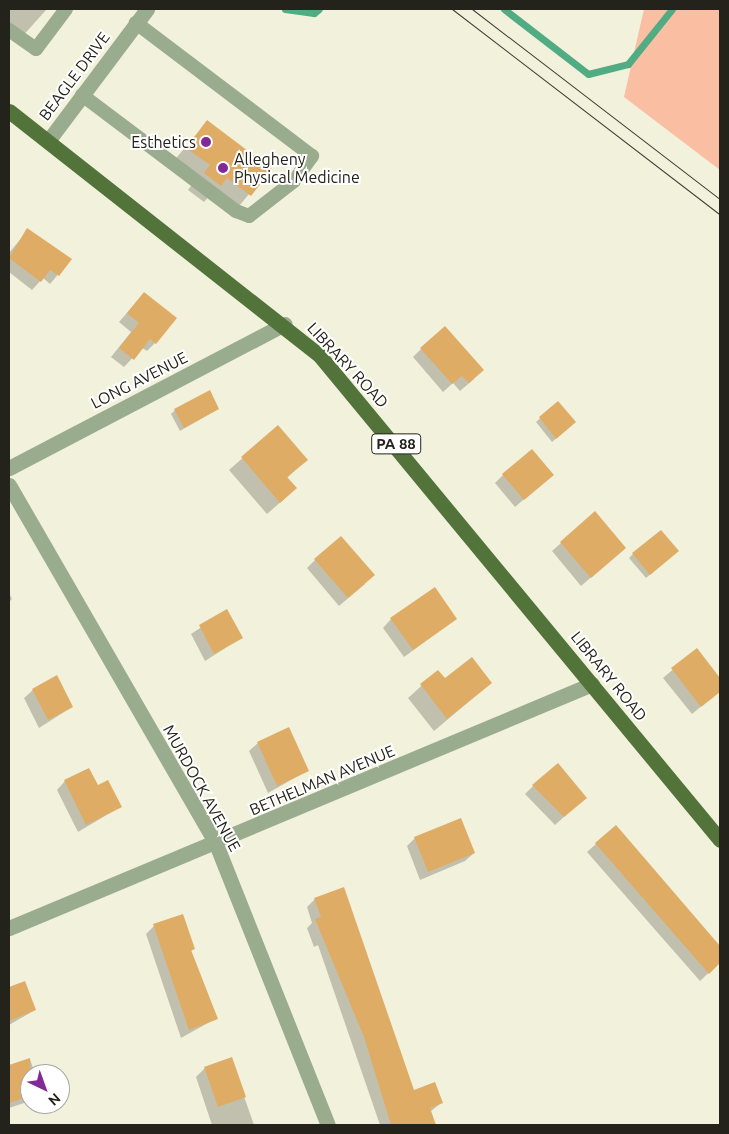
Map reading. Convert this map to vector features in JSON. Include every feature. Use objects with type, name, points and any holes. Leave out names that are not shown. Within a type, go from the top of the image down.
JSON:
[{"type":"main road","name":"LIBRARY ROAD","points":[[9,111],[285,324],[355,394],[720,840]]},
{"type":"street","name":"BEAGLE DRIVE","points":[[48,141],[147,9]]},
{"type":"street","name":"LONG AVENUE","points":[[9,468],[285,324]]},
{"type":"street","name":"MURDOCK AVENUE","points":[[9,485],[216,844],[328,1125]]},
{"type":"street","name":"BETHELMAN AVENUE","points":[[9,928],[216,844],[592,684]]},
{"type":"lane","points":[[9,30],[36,49],[66,9]]},
{"type":"lane","points":[[82,95],[236,212],[249,216],[294,181],[312,156],[136,23]]},
{"type":"shaded area","points":[[644,9],[720,9],[720,170],[624,97]]},
{"type":"building","points":[[207,120],[272,169],[251,196],[227,178],[221,186],[204,173],[210,165],[186,148]]},
{"type":"building","points":[[27,228],[72,259],[59,276],[50,270],[41,282],[9,258]]},
{"type":"building","points":[[144,292],[177,318],[156,344],[150,339],[134,360],[119,348],[139,323],[127,313]]},
{"type":"building","points":[[445,326],[484,370],[469,383],[462,376],[452,384],[420,348]]},
{"type":"building","points":[[210,390],[219,409],[184,428],[174,409]]},
{"type":"building","points":[[558,401],[576,422],[556,439],[539,417]]},
{"type":"building","points":[[278,425],[308,460],[287,477],[297,488],[280,503],[241,457]]},
{"type":"building","points":[[532,449],[554,475],[524,500],[502,474]]},
{"type":"building","points":[[595,511],[626,548],[591,578],[560,542]]},
{"type":"building","points":[[661,530],[679,551],[650,575],[632,553]]},
{"type":"building","points":[[341,536],[375,575],[348,598],[314,559]]},
{"type":"building","points":[[435,587],[457,619],[413,650],[390,618]]},
{"type":"building","points":[[227,609],[243,638],[214,654],[199,625]]},
{"type":"building","points":[[697,648],[720,678],[720,692],[701,707],[671,668]]},
{"type":"building","points":[[472,657],[492,683],[447,719],[420,684],[438,670],[445,678]]},
{"type":"building","points":[[57,675],[73,707],[48,720],[32,689]]},
{"type":"building","points":[[289,727],[309,771],[277,786],[257,742]]},
{"type":"building","points":[[558,763],[587,798],[564,817],[532,785]]},
{"type":"building","points":[[89,768],[98,785],[108,780],[122,807],[86,825],[64,780]]},
{"type":"building","points":[[461,818],[475,853],[428,872],[414,837]]},
{"type":"building","points":[[616,825],[720,946],[720,963],[709,974],[595,843]]},
{"type":"building","points":[[344,887],[414,1090],[435,1082],[443,1103],[430,1108],[436,1125],[391,1125],[364,1037],[315,919],[321,917],[314,898]]},
{"type":"building","points":[[183,914],[195,949],[191,950],[218,1019],[189,1030],[153,924]]},
{"type":"building","points":[[25,981],[36,1010],[9,1021],[9,987]]},
{"type":"building","points":[[232,1057],[246,1097],[218,1107],[204,1067]]},
{"type":"building","points":[[30,1058],[30,1064],[20,1064],[20,1099],[9,1103],[9,1065]]},
{"type":"waterway","points":[[285,9],[314,13],[319,9]]},
{"type":"waterway","points":[[504,9],[588,74],[628,64],[672,9]]},
{"type":"tram line","points":[[452,9],[720,215]]},
{"type":"tram line","points":[[472,9],[720,199]]},
{"type":"place","name":"Esthetics","points":[[206,142]]},
{"type":"place","name":"Allegheny Physical Medicine","points":[[223,168]]}]
